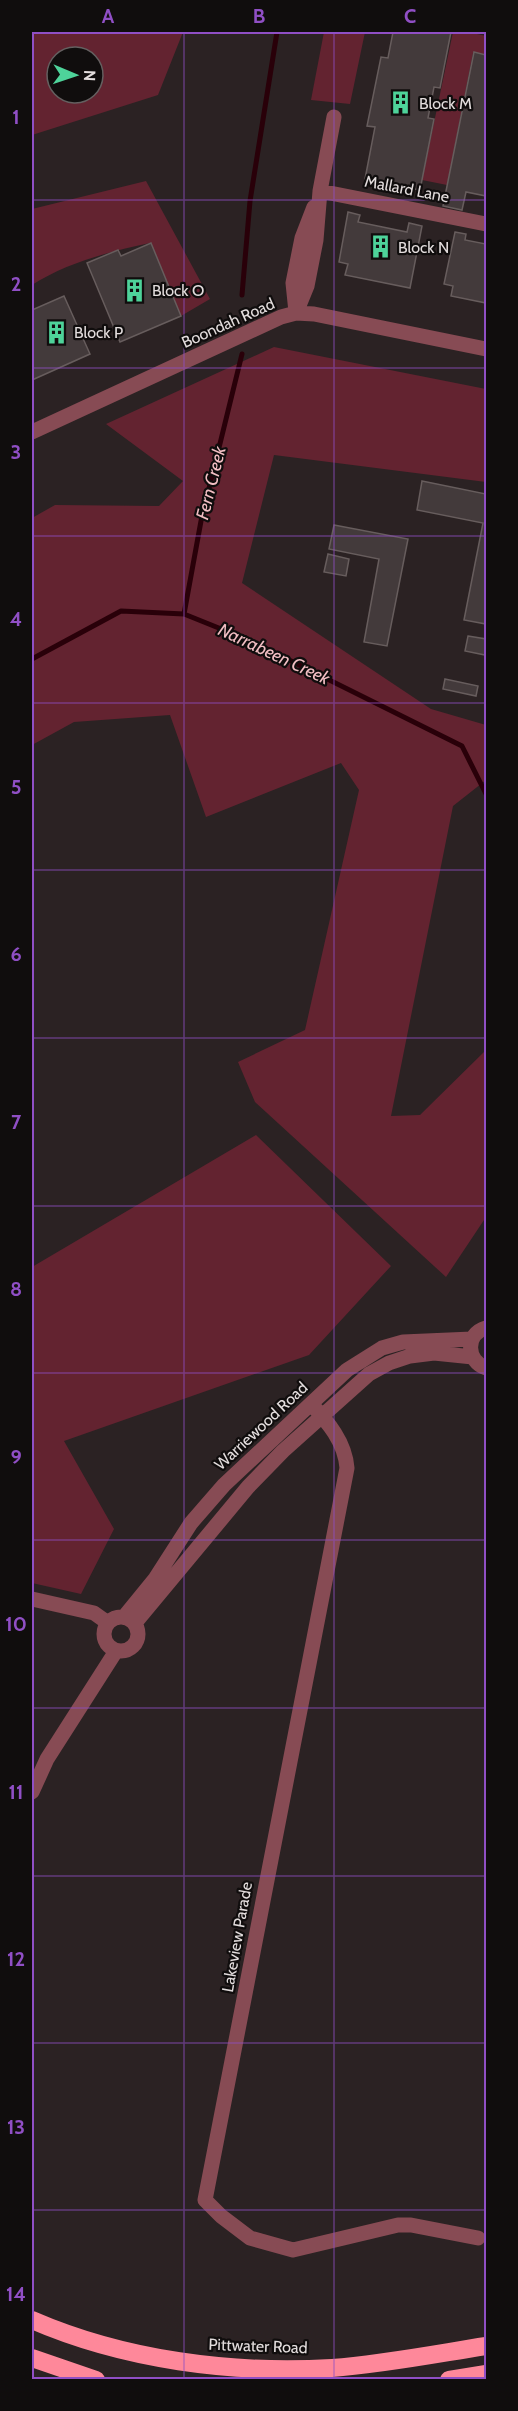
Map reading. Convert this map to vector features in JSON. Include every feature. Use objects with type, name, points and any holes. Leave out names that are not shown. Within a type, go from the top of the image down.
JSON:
[{"type":"highway","name":"Pittwater Road","points":[[32,2320],[115,2348],[198,2363],[239,2367],[332,2368],[486,2346]]},
{"type":"highway","points":[[32,2358],[96,2379]]},
{"type":"highway","points":[[449,2379],[486,2374]]},
{"type":"street","points":[[296,313],[307,286],[316,240],[320,191],[334,117]]},
{"type":"street","name":"Mallard Lane","points":[[320,191],[486,224]]},
{"type":"street","name":"Boondah Road","points":[[32,432],[281,317],[296,313],[314,314],[486,349]]},
{"type":"street","points":[[486,1328],[476,1333],[472,1339],[470,1351],[472,1357],[486,1368]]},
{"type":"street","name":"Warriewood Road","points":[[129,1620],[191,1523],[206,1505],[244,1465],[347,1370],[382,1348],[412,1340],[472,1339]]},
{"type":"street","name":"Warriewood Road","points":[[129,1620],[248,1487],[369,1374],[399,1359],[434,1353],[472,1357]]},
{"type":"street","name":"Lakeview Parade","points":[[311,1404],[338,1439],[346,1456],[347,1468],[205,2200],[221,2216],[250,2238],[293,2250],[398,2225],[411,2225],[478,2238]]},
{"type":"street","points":[[32,1599],[94,1613],[108,1623]]},
{"type":"street","points":[[114,1618],[129,1620],[138,1630],[135,1644],[130,1649],[116,1651],[109,1646],[104,1631],[108,1623],[114,1618]]},
{"type":"street","points":[[32,1792],[47,1759],[116,1651]]},
{"type":"shaded area","points":[[32,32],[183,32],[158,95],[32,135]]},
{"type":"shaded area","points":[[324,32],[365,32],[350,104],[311,100]]},
{"type":"shaded area","points":[[453,32],[468,32],[486,36],[486,55],[473,53],[447,185],[422,180]]},
{"type":"shaded area","points":[[146,181],[210,299],[181,316],[150,243],[89,259],[59,270],[32,285],[32,209]]},
{"type":"shaded area","points":[[274,347],[486,389],[486,482],[274,455],[242,583],[431,709],[486,725],[486,780],[453,806],[391,1116],[420,1115],[486,1050],[486,1217],[446,1277],[255,1102],[238,1062],[305,1030],[359,790],[341,763],[206,817],[170,715],[74,722],[32,745],[32,518],[55,505],[159,506],[183,481],[106,424]]},
{"type":"shaded area","points":[[256,1135],[391,1266],[309,1355],[64,1441],[114,1529],[81,1594],[32,1583],[32,1267]]},
{"type":"building","name":"Block M","points":[[393,32],[451,32],[440,88],[434,87],[428,118],[434,119],[420,190],[365,179],[375,127],[367,126],[381,57],[388,58]]},
{"type":"building","points":[[474,52],[486,55],[486,196],[466,192],[462,210],[443,206]]},
{"type":"building","name":"Block N","points":[[348,212],[360,215],[358,222],[407,232],[409,223],[422,226],[410,288],[345,275],[348,264],[339,262]]},
{"type":"building","points":[[455,232],[466,234],[465,240],[486,244],[486,303],[451,296],[453,286],[444,284]]},
{"type":"building","name":"Block O","points":[[151,243],[181,316],[120,342],[87,263],[118,250],[121,256]]},
{"type":"building","name":"Block P","points":[[64,296],[90,354],[32,380],[32,310]]},
{"type":"building","points":[[422,481],[486,494],[486,624],[464,620],[483,523],[417,510]]},
{"type":"building","points":[[334,525],[408,539],[387,646],[364,642],[379,559],[329,549]]},
{"type":"building","points":[[328,554],[349,559],[346,576],[324,572]]},
{"type":"building","points":[[468,636],[486,639],[485,655],[465,651]]},
{"type":"building","points":[[445,679],[478,686],[476,696],[443,689]]},
{"type":"waterway","name":"Fern Creek","points":[[242,295],[250,201],[277,32]]},
{"type":"waterway","name":"Fern Creek","points":[[184,614],[201,521],[242,354]]},
{"type":"waterway","name":"Narrabeen Creek","points":[[32,659],[121,611],[184,614],[251,641],[462,746],[486,794]]},
{"type":"place","name":"Block M","points":[[401,103]]},
{"type":"place","name":"Block N","points":[[380,247]]},
{"type":"place","name":"Block O","points":[[134,290]]},
{"type":"place","name":"Block P","points":[[56,332]]}]
